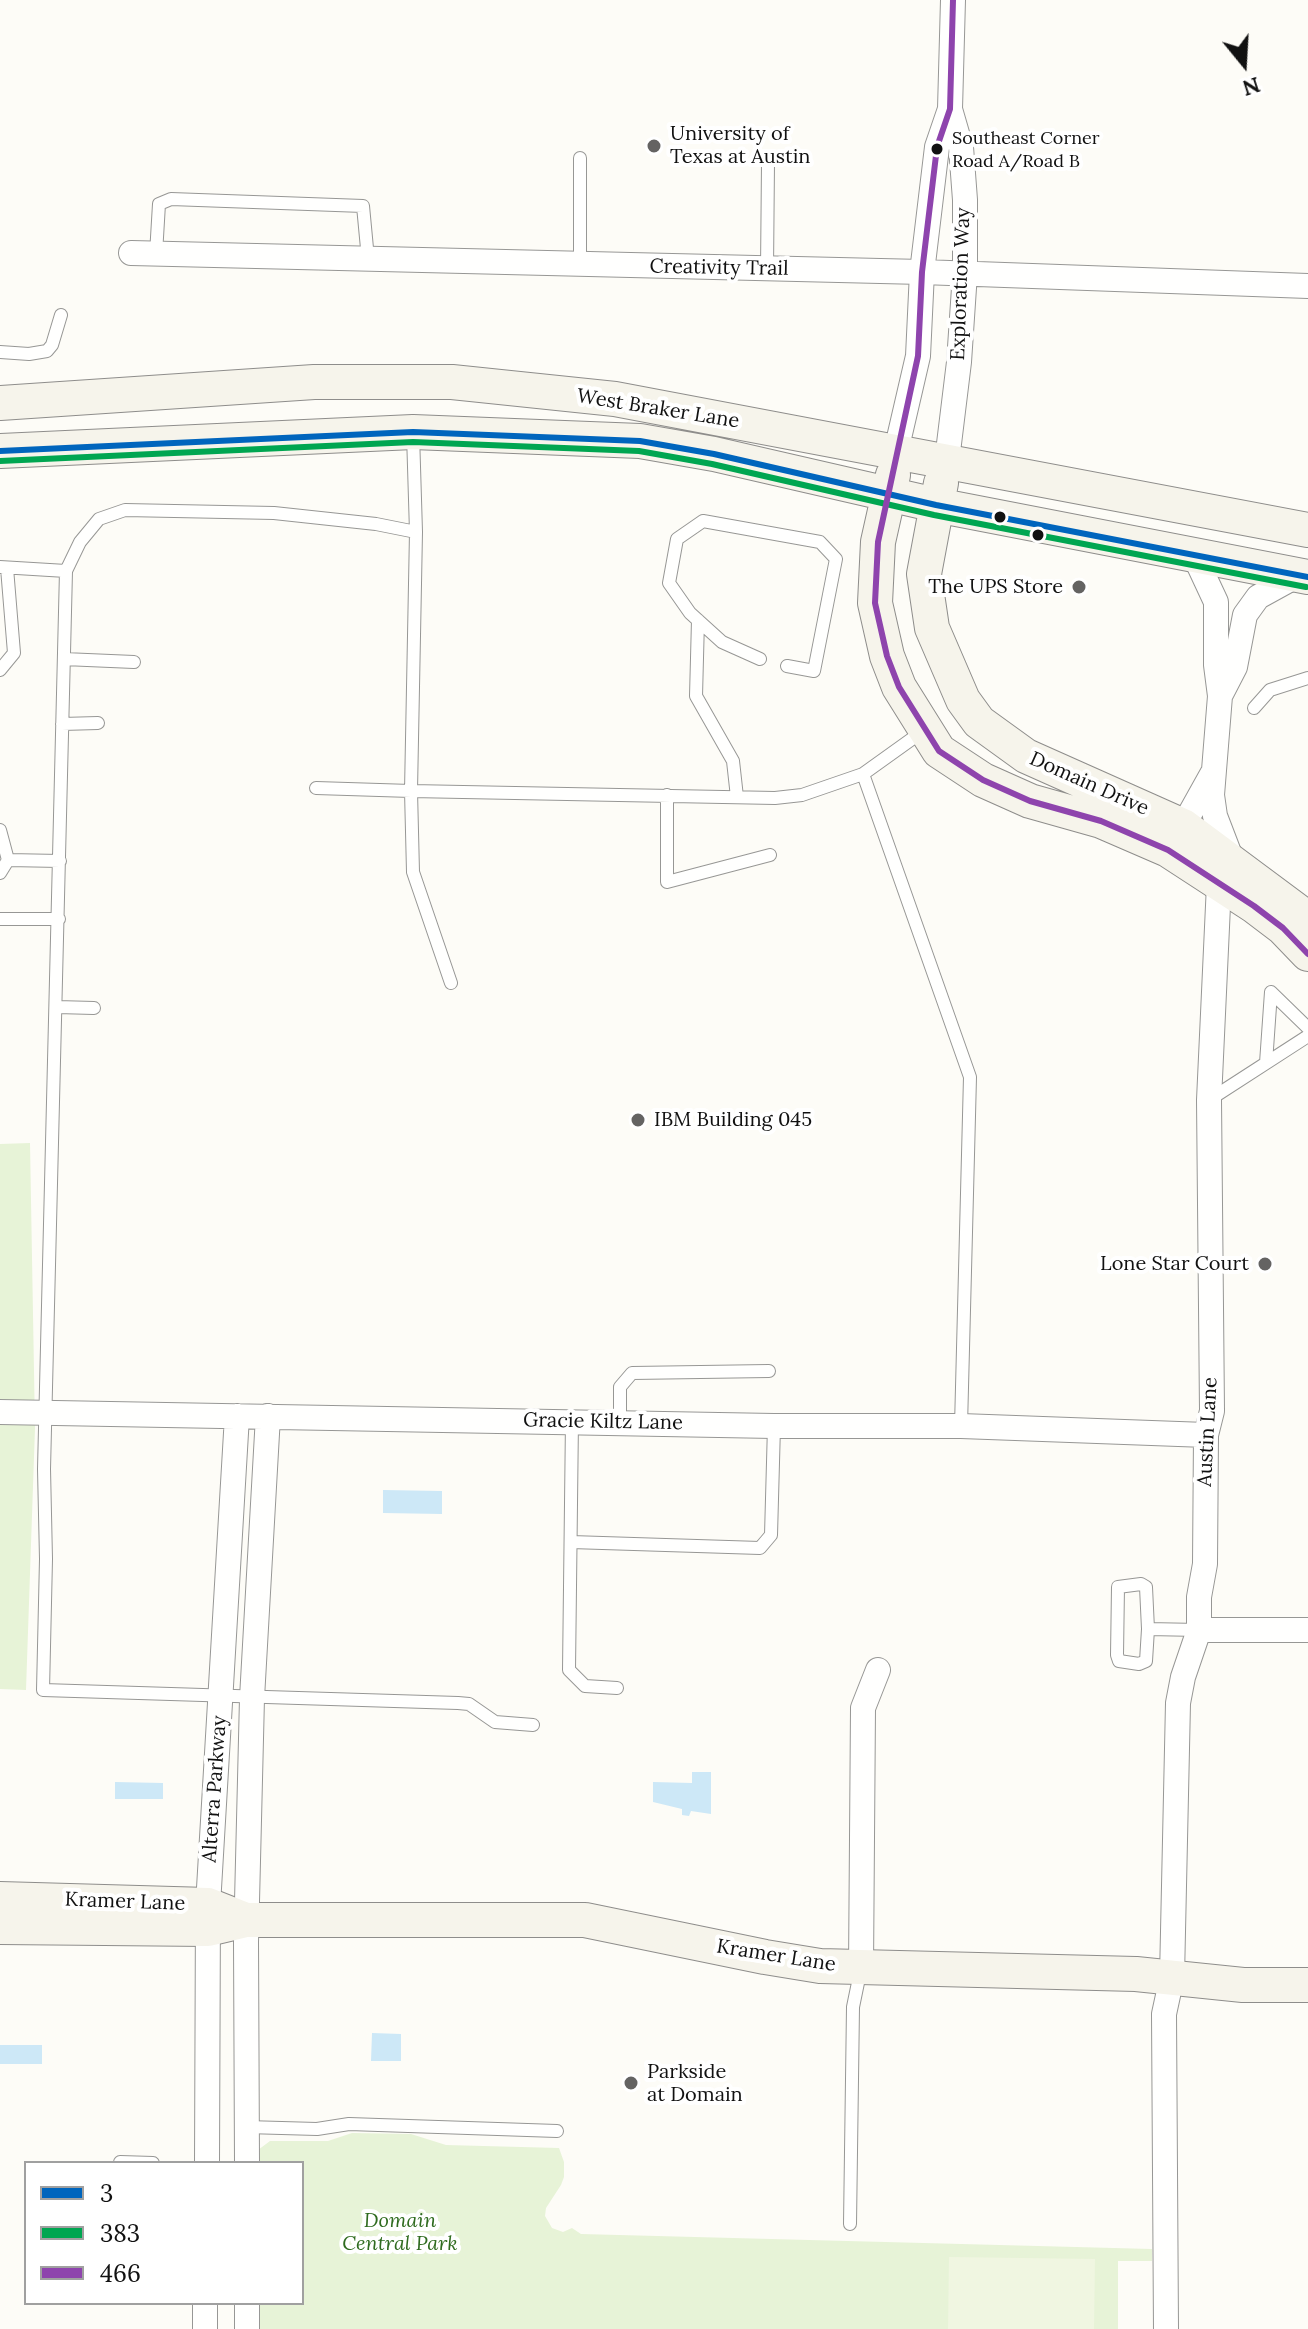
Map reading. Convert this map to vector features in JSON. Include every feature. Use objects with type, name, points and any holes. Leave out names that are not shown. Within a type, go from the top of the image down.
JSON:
[{"type":"street","name":"Exploration Way","points":[[896,451],[918,356],[922,272],[937,147],[950,109],[953,0]]},
{"type":"street","name":"Exploration Way","points":[[947,460],[962,334],[965,273],[961,147],[950,109]]},
{"type":"street","name":"Creativity Trail","points":[[131,253],[965,273],[1308,286]]},
{"type":"street","name":"West Braker Lane","points":[[0,403],[314,382],[452,382],[615,399],[1308,530]]},
{"type":"street","name":"West Braker Lane","points":[[0,451],[413,432],[640,441],[714,454],[936,505],[1303,576]]},
{"type":"street","name":"Domain Drive","points":[[896,451],[890,495],[878,542],[875,603],[899,687],[939,751],[983,780],[1030,801],[1175,838]]},
{"type":"street","name":"Domain Drive","points":[[947,460],[924,574],[932,628],[963,700],[979,722],[1026,756],[1175,838],[1226,875],[1283,928],[1307,942]]},
{"type":"street","points":[[1195,557],[1216,602],[1216,665],[1220,696],[1213,772],[1215,816],[1226,875]]},
{"type":"street","points":[[1220,696],[1235,667],[1245,615],[1258,597],[1303,576]]},
{"type":"street","points":[[925,729],[963,700]]},
{"type":"street","points":[[1175,838],[1213,772]]},
{"type":"street","name":"Austin Lane","points":[[1166,2329],[1164,2014],[1172,1977],[1178,1703],[1199,1630],[1199,1597],[1205,1564],[1206,1435],[1212,1411],[1209,1100],[1226,875]]},
{"type":"street","name":"Gracie Kiltz Lane","points":[[0,1412],[774,1426],[961,1426],[1206,1435]]},
{"type":"street","name":"Alterra Parkway","points":[[207,2161],[208,1917],[237,1416]]},
{"type":"street","name":"Alterra Parkway","points":[[247,2161],[246,1920],[252,1698],[268,1416]]},
{"type":"street","points":[[1199,1630],[1308,1630]]},
{"type":"street","points":[[861,1968],[863,1708],[878,1670]]},
{"type":"street","name":"Kramer Lane","points":[[0,1899],[246,1920],[585,1920],[820,1966],[1053,1972],[1172,1977],[1243,1985],[1308,1985]]},
{"type":"street","name":"Kramer Lane","points":[[0,1927],[208,1917]]},
{"type":"street","points":[[205,2305],[205,2329]]},
{"type":"street","points":[[247,2305],[247,2329]]},
{"type":"lane","points":[[580,158],[580,264]]},
{"type":"lane","points":[[767,269],[768,163]]},
{"type":"lane","points":[[156,254],[159,204],[171,199],[363,206],[368,259]]},
{"type":"lane","points":[[0,352],[29,354],[47,351],[52,345],[61,315]]},
{"type":"lane","points":[[413,432],[416,532],[411,791],[413,872],[451,983]]},
{"type":"lane","points":[[416,532],[376,524],[274,513],[125,510],[99,519],[80,542],[66,571],[46,1413],[43,1690],[458,1703],[469,1704],[495,1722],[533,1725]]},
{"type":"lane","points":[[760,659],[722,642],[698,620],[669,583],[677,539],[703,521],[820,542],[836,559],[814,671],[787,666]]},
{"type":"lane","points":[[0,670],[14,653],[4,567],[66,571]]},
{"type":"lane","points":[[698,620],[696,696],[733,761],[737,797]]},
{"type":"lane","points":[[64,659],[134,662]]},
{"type":"lane","points":[[1254,708],[1270,690],[1308,678]]},
{"type":"lane","points":[[62,724],[98,723]]},
{"type":"lane","points":[[316,788],[775,798],[802,795],[863,774],[925,729]]},
{"type":"lane","points":[[863,774],[970,1077],[961,1426]]},
{"type":"lane","points":[[667,795],[667,882],[770,855]]},
{"type":"lane","points":[[0,830],[8,860],[0,873]]},
{"type":"lane","points":[[8,860],[60,861]]},
{"type":"lane","points":[[0,919],[59,919]]},
{"type":"lane","points":[[1266,1063],[1271,992],[1308,1028]]},
{"type":"lane","points":[[57,1007],[94,1008]]},
{"type":"lane","points":[[1209,1100],[1308,1036]]},
{"type":"lane","points":[[620,1421],[620,1387],[632,1373],[769,1371]]},
{"type":"lane","points":[[572,1420],[569,1670],[585,1686],[617,1688]]},
{"type":"lane","points":[[571,1542],[760,1548],[771,1535],[774,1426]]},
{"type":"lane","points":[[1141,1584],[1146,1587],[1148,1629],[1146,1661],[1139,1664],[1119,1661],[1116,1624],[1118,1587],[1141,1584]]},
{"type":"lane","points":[[1148,1629],[1199,1630]]},
{"type":"lane","points":[[850,2224],[853,2007],[861,1968]]},
{"type":"lane","points":[[246,2127],[317,2129],[349,2124],[557,2131]]},
{"type":"green space","points":[[30,1143],[35,1428],[26,1690],[0,1689],[0,1144]]},
{"type":"green space","name":"Domain Central Park","points":[[352,2133],[411,2134],[446,2145],[559,2148],[564,2162],[564,2177],[546,2208],[545,2216],[552,2228],[563,2232],[572,2228],[581,2234],[1152,2249],[1152,2261],[1118,2261],[1118,2329],[254,2329],[254,2305],[304,2305],[304,2161],[256,2161],[258,2150],[270,2141],[328,2141]]},
{"type":"green space","points":[[949,2257],[1095,2259],[1094,2329],[948,2329]]},
{"type":"water","points":[[383,1490],[442,1491],[442,1514],[383,1513]]},
{"type":"water","points":[[692,1772],[711,1772],[711,1814],[691,1811],[689,1816],[682,1815],[682,1809],[653,1802],[653,1782],[692,1783]]},
{"type":"water","points":[[115,1782],[163,1783],[163,1799],[115,1799]]},
{"type":"water","points":[[372,2033],[401,2034],[401,2061],[371,2061]]},
{"type":"water","points":[[0,2045],[42,2045],[42,2064],[0,2064]]},
{"type":"transit line","name":"466","points":[[953,0],[950,109],[937,147],[922,272],[918,356],[878,542],[875,603],[887,656],[899,687],[939,751],[983,780],[1030,801],[1101,821],[1168,850],[1254,906],[1283,928],[1308,954]]},
{"type":"transit line","name":"3","points":[[0,451],[413,432],[640,441],[714,454],[936,505],[1308,577]]},
{"type":"transit line","name":"383","points":[[0,461],[413,442],[639,451],[712,464],[934,515],[1306,587]]},
{"type":"place","name":"University of Texas at Austin","points":[[654,146]]},
{"type":"place","name":"Southeast Corner Road A/Road B","points":[[937,149]]},
{"type":"place","name":"The UPS Store","points":[[1079,587]]},
{"type":"place","name":"IBM Building 045","points":[[638,1120]]},
{"type":"place","name":"Lone Star Court","points":[[1265,1264]]},
{"type":"place","name":"Parkside at Domain","points":[[631,2083]]}]
